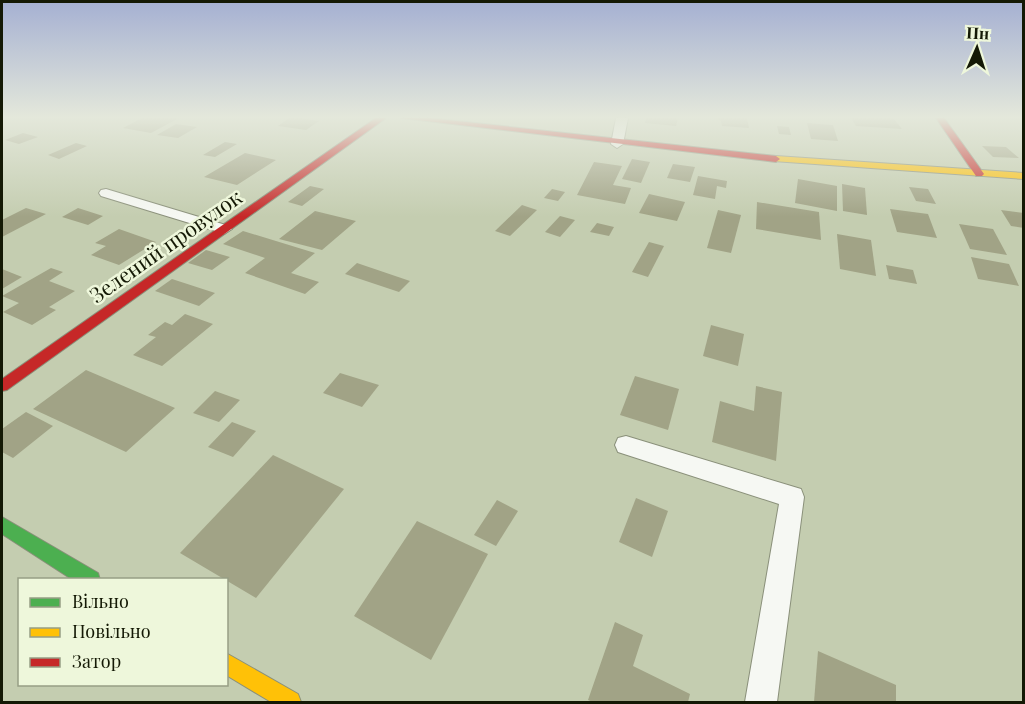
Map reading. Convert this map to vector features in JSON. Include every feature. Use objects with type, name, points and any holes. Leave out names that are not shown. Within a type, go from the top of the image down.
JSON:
[{"type":"street","name":"Зелений провулок","points":[[2,386],[335,151]]},
{"type":"street","points":[[700,151],[1023,176]]},
{"type":"street","points":[[963,151],[979,174]]},
{"type":"street","points":[[2,525],[89,578]]},
{"type":"street","points":[[228,664],[290,702]]},
{"type":"lane","points":[[106,193],[224,229]]},
{"type":"lane","points":[[626,445],[792,497],[761,702]]},
{"type":"building","points":[[58,151],[77,151],[59,159],[48,155]]},
{"type":"building","points":[[210,151],[225,151],[215,157],[203,155]]},
{"type":"building","points":[[987,151],[1011,151],[1019,158],[993,157]]},
{"type":"building","points":[[245,153],[276,160],[237,185],[204,177]]},
{"type":"building","points":[[632,159],[650,162],[641,183],[622,179]]},
{"type":"building","points":[[594,162],[622,166],[613,185],[631,188],[625,204],[577,195]]},
{"type":"building","points":[[673,164],[695,167],[690,182],[667,178]]},
{"type":"building","points":[[698,176],[727,181],[726,188],[717,186],[715,199],[693,195]]},
{"type":"building","points":[[798,179],[837,186],[837,211],[795,203]]},
{"type":"building","points":[[842,184],[865,188],[867,215],[843,211]]},
{"type":"building","points":[[310,186],[324,189],[302,206],[288,202]]},
{"type":"building","points":[[909,187],[928,189],[936,204],[916,201]]},
{"type":"building","points":[[552,189],[565,192],[558,201],[544,198]]},
{"type":"building","points":[[649,194],[685,202],[677,221],[639,213]]},
{"type":"building","points":[[757,202],[819,212],[821,240],[756,229]]},
{"type":"building","points":[[522,205],[537,210],[510,236],[495,231]]},
{"type":"building","points":[[26,208],[46,214],[2,237],[2,220]]},
{"type":"building","points":[[78,208],[103,216],[88,225],[62,217]]},
{"type":"building","points":[[890,209],[928,214],[937,238],[897,232]]},
{"type":"building","points":[[718,210],[741,215],[731,253],[707,248]]},
{"type":"building","points":[[1001,210],[1024,213],[1024,228],[1011,226]]},
{"type":"building","points":[[315,211],[356,221],[322,250],[279,239]]},
{"type":"building","points":[[560,216],[575,220],[560,237],[545,232]]},
{"type":"building","points":[[597,223],[614,227],[609,236],[590,232]]},
{"type":"building","points":[[959,224],[993,229],[1007,255],[970,249]]},
{"type":"building","points":[[119,229],[156,242],[119,265],[91,255],[106,246],[95,243]]},
{"type":"building","points":[[243,231],[315,253],[291,273],[319,282],[305,294],[245,273],[265,258],[223,244]]},
{"type":"building","points":[[837,234],[871,240],[876,276],[840,269]]},
{"type":"building","points":[[649,242],[664,246],[648,277],[632,272]]},
{"type":"building","points":[[206,250],[230,257],[212,270],[188,263]]},
{"type":"building","points":[[971,257],[1009,264],[1019,286],[978,279]]},
{"type":"building","points":[[357,263],[410,281],[399,292],[345,274]]},
{"type":"building","points":[[886,265],[913,270],[917,284],[889,279]]},
{"type":"building","points":[[51,268],[63,272],[49,281],[75,291],[49,307],[56,310],[32,325],[3,312],[19,303],[2,296]]},
{"type":"building","points":[[2,269],[22,277],[2,289]]},
{"type":"building","points":[[172,279],[215,293],[199,306],[155,291]]},
{"type":"building","points":[[185,314],[213,324],[162,366],[133,355],[156,337],[148,335],[165,322],[172,325]]},
{"type":"building","points":[[711,325],[744,334],[738,366],[703,356]]},
{"type":"building","points":[[86,370],[175,408],[126,452],[33,409]]},
{"type":"building","points":[[340,373],[379,385],[362,407],[323,393]]},
{"type":"building","points":[[635,376],[679,389],[668,430],[620,415]]},
{"type":"building","points":[[756,386],[782,392],[776,461],[712,442],[720,401],[754,411]]},
{"type":"building","points":[[215,391],[240,400],[219,422],[193,413]]},
{"type":"building","points":[[26,412],[53,426],[13,458],[2,452],[2,429]]},
{"type":"building","points":[[232,422],[256,431],[233,457],[208,447]]},
{"type":"building","points":[[273,455],[344,489],[256,598],[228,581],[228,578],[222,578],[180,553]]},
{"type":"building","points":[[636,498],[668,511],[652,557],[619,542]]},
{"type":"building","points":[[497,500],[518,511],[496,546],[474,535]]},
{"type":"building","points":[[417,521],[488,554],[431,660],[354,616]]},
{"type":"building","points":[[615,622],[643,635],[633,666],[690,694],[688,702],[593,702],[588,700]]},
{"type":"building","points":[[818,651],[896,685],[896,702],[814,702]]},
{"type":"traffic: fast","points":[[2,525],[88,578]]},
{"type":"traffic: slow","points":[[776,159],[1024,176]]},
{"type":"traffic: slow","points":[[228,664],[290,702]]},
{"type":"traffic: jam","points":[[2,386],[335,151]]},
{"type":"traffic: jam","points":[[702,151],[776,159]]},
{"type":"traffic: jam","points":[[963,151],[979,174]]}]
